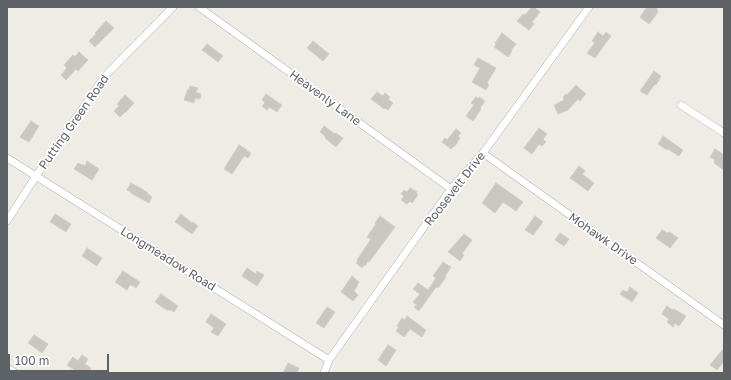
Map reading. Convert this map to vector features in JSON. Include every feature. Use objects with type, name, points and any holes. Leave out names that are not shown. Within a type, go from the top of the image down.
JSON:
[{"type":"street","name":"Putting Green Road","points":[[7,221],[105,76],[166,10],[173,7]]},
{"type":"street","name":"Heavenly Lane","points":[[199,7],[451,189]]},
{"type":"street","name":"Roosevelt Drive","points":[[324,373],[329,360],[451,189],[483,153],[590,7]]},
{"type":"street","points":[[681,105],[724,133]]},
{"type":"street","name":"Mohawk Drive","points":[[483,153],[724,325]]},
{"type":"street","name":"Longmeadow Road","points":[[7,158],[329,360]]},
{"type":"street","points":[[7,368],[15,373]]},
{"type":"building","points":[[532,7],[540,12],[532,22],[534,24],[529,30],[517,21]]},
{"type":"building","points":[[647,7],[656,7],[658,12],[649,24],[640,17]]},
{"type":"building","points":[[106,21],[114,28],[95,47],[89,41]]},
{"type":"building","points":[[598,32],[603,36],[606,32],[611,36],[595,58],[587,53],[595,43],[592,41]]},
{"type":"building","points":[[502,33],[516,44],[508,57],[494,47]]},
{"type":"building","points":[[313,41],[329,54],[323,61],[307,48]]},
{"type":"building","points":[[207,44],[223,56],[218,62],[202,50]]},
{"type":"building","points":[[79,52],[88,60],[78,71],[76,69],[66,80],[61,75],[67,68],[64,65],[73,55],[75,57]]},
{"type":"building","points":[[478,58],[496,68],[487,83],[489,85],[486,90],[472,82],[480,68],[474,65]]},
{"type":"building","points":[[654,71],[661,76],[656,85],[655,84],[647,95],[640,91]]},
{"type":"building","points":[[576,85],[586,94],[580,101],[578,99],[568,110],[558,114],[554,105],[564,100],[563,97],[566,94],[567,95]]},
{"type":"building","points":[[190,86],[198,88],[196,92],[201,94],[200,99],[195,98],[194,103],[184,100]]},
{"type":"building","points":[[377,92],[383,96],[385,93],[390,97],[388,99],[393,103],[388,110],[385,108],[384,109],[371,99]]},
{"type":"building","points":[[266,94],[282,105],[277,112],[269,107],[267,110],[262,106],[265,103],[262,100]]},
{"type":"building","points":[[125,95],[134,103],[120,117],[114,111],[119,106],[117,104]]},
{"type":"building","points":[[476,97],[478,99],[479,97],[485,101],[473,121],[466,116],[474,105],[471,103]]},
{"type":"building","points":[[31,121],[39,126],[29,142],[20,137]]},
{"type":"building","points":[[324,126],[343,138],[336,147],[320,132]]},
{"type":"building","points":[[539,128],[547,134],[543,139],[546,142],[542,146],[539,144],[532,154],[524,148]]},
{"type":"building","points":[[456,129],[461,133],[458,136],[460,138],[451,149],[442,142],[445,138],[447,140]]},
{"type":"building","points":[[663,136],[683,150],[679,156],[658,144]]},
{"type":"building","points":[[239,145],[251,153],[248,158],[244,156],[232,174],[224,169]]},
{"type":"building","points":[[715,149],[724,155],[724,170],[714,163],[715,160],[710,157]]},
{"type":"building","points":[[87,161],[99,169],[92,180],[74,169],[78,163],[85,166]]},
{"type":"building","points":[[579,166],[585,171],[582,174],[594,183],[588,191],[570,178]]},
{"type":"building","points":[[131,183],[147,192],[152,197],[149,203],[127,190]]},
{"type":"building","points":[[496,183],[523,202],[516,211],[503,202],[495,213],[482,203]]},
{"type":"building","points":[[410,188],[417,192],[416,193],[418,195],[412,203],[410,201],[407,204],[401,200],[404,196],[401,194],[404,190],[407,192]]},
{"type":"building","points":[[55,214],[71,224],[66,232],[50,222]]},
{"type":"building","points":[[181,214],[198,226],[192,234],[175,222]]},
{"type":"building","points":[[380,216],[395,227],[369,262],[368,261],[362,268],[356,263],[358,261],[357,260],[371,239],[367,237]]},
{"type":"building","points":[[535,216],[543,222],[533,235],[525,230]]},
{"type":"building","points":[[662,230],[667,233],[670,232],[678,238],[670,248],[656,238]]},
{"type":"building","points":[[560,233],[569,239],[564,246],[555,240]]},
{"type":"building","points":[[464,234],[472,240],[462,254],[464,255],[460,261],[448,252]]},
{"type":"building","points":[[87,248],[102,258],[97,266],[82,256]]},
{"type":"building","points":[[443,262],[451,267],[438,288],[436,287],[419,311],[414,307],[417,305],[413,302],[420,294],[413,289],[418,283],[428,290],[436,278],[433,276]]},
{"type":"building","points":[[247,268],[256,274],[257,271],[264,275],[257,286],[242,276]]},
{"type":"building","points":[[123,271],[140,282],[136,288],[130,285],[127,290],[115,282]]},
{"type":"building","points":[[352,276],[359,282],[354,291],[358,295],[353,301],[341,292]]},
{"type":"building","points":[[630,287],[638,293],[632,302],[620,294],[623,290],[627,292]]},
{"type":"building","points":[[161,294],[178,306],[174,312],[167,310],[155,302]]},
{"type":"building","points":[[667,306],[672,310],[674,309],[686,316],[679,326],[675,323],[673,327],[667,322],[669,319],[662,314]]},
{"type":"building","points":[[327,307],[335,312],[324,328],[316,323]]},
{"type":"building","points":[[211,314],[226,324],[218,336],[211,332],[214,328],[206,322]]},
{"type":"building","points":[[407,316],[426,330],[422,337],[410,329],[404,337],[396,331],[402,318],[405,320]]},
{"type":"building","points":[[34,335],[48,344],[42,353],[28,343]]},
{"type":"building","points":[[388,345],[396,350],[386,366],[378,360]]},
{"type":"building","points":[[724,348],[724,361],[717,370],[710,365]]},
{"type":"building","points":[[82,355],[88,359],[85,364],[91,368],[88,373],[79,373],[67,365],[73,357],[78,361]]},
{"type":"building","points":[[288,363],[299,368],[297,373],[283,373]]}]
